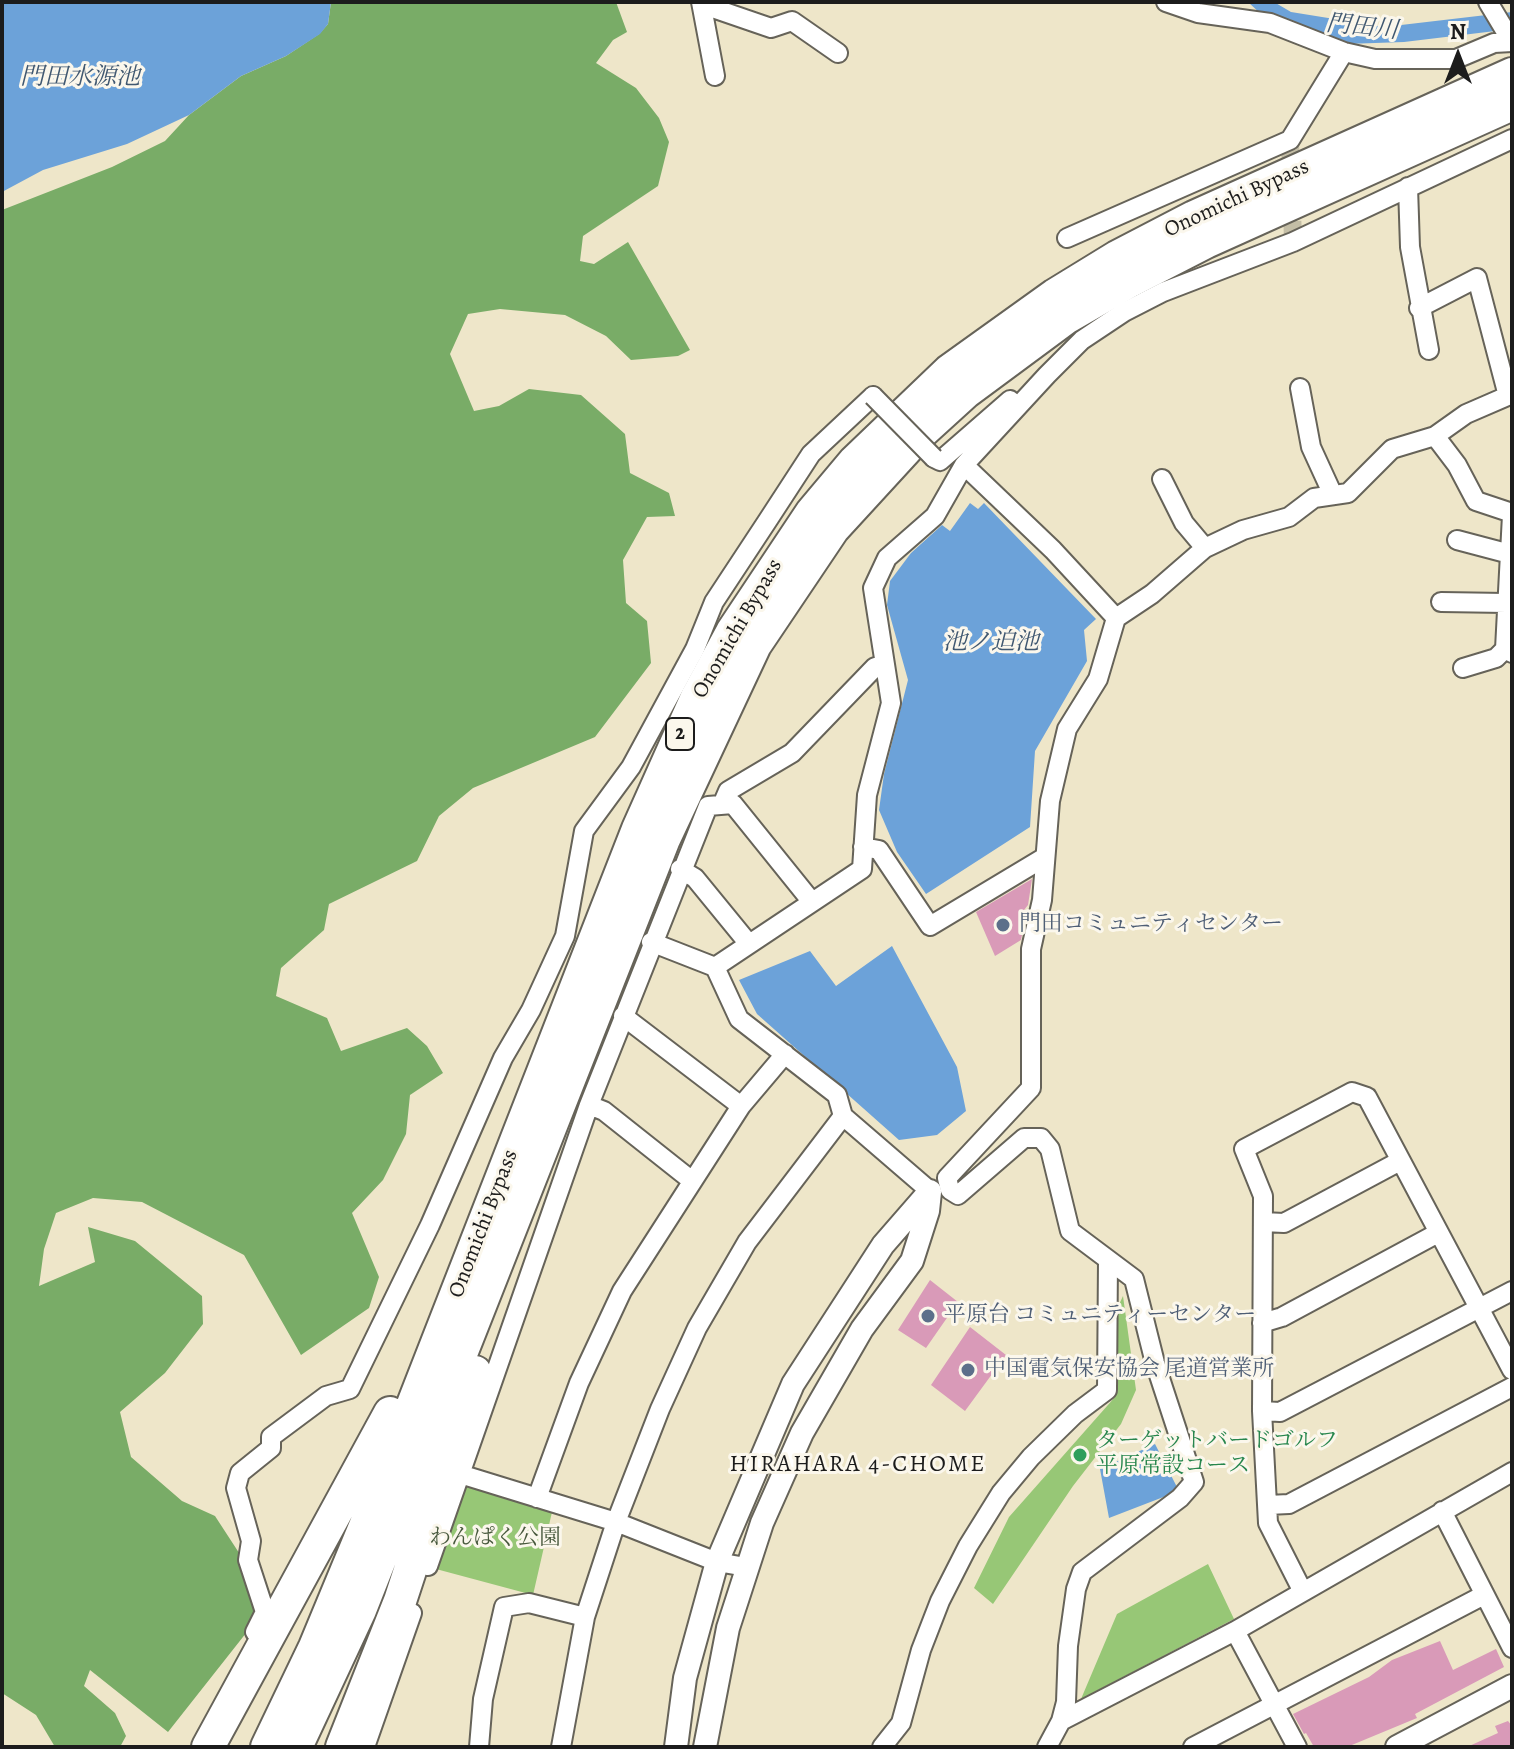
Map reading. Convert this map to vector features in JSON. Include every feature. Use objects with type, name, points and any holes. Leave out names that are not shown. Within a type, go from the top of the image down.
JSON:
[{"type":"highway","name":"Onomichi Bypass","points":[[267,1747],[333,1604],[638,829],[697,697],[771,568],[854,462],[949,371],[1055,295],[1117,257],[1194,217],[1512,74]]},
{"type":"highway","name":"Onomichi Bypass","points":[[296,1747],[360,1610],[580,1045],[664,839],[755,645],[833,529],[922,432],[1014,355],[1130,281],[1206,242],[1512,104]]},
{"type":"highway","points":[[342,1747],[400,1601],[580,1045]]},
{"type":"highway","points":[[208,1747],[362,1469],[481,1231]]},
{"type":"street","points":[[1166,2],[1198,13],[1270,23],[1344,52],[1375,59],[1456,59],[1509,38],[1489,5]]},
{"type":"street","points":[[702,3],[771,28],[792,21],[838,53]]},
{"type":"street","points":[[702,3],[715,76]]},
{"type":"street","points":[[1067,238],[1290,140],[1344,52]]},
{"type":"street","points":[[715,967],[862,869],[867,795],[891,703],[873,588],[887,558],[935,516],[964,465],[1047,375],[1082,340],[1124,312],[1163,292],[1293,242],[1512,139]]},
{"type":"street","points":[[1408,187],[1410,247],[1429,350]]},
{"type":"street","points":[[1047,1747],[1061,1721],[1066,1702],[1074,1604],[1082,1572],[1180,1498],[1194,1482],[1155,1363],[1134,1279],[1070,1231],[1050,1149],[1041,1138],[1024,1138],[958,1195],[950,1190],[947,1178],[1031,1088],[1031,949],[1042,900],[1050,801],[1067,729],[1108,657],[1116,618],[1152,594],[1205,548],[1243,530],[1289,517],[1314,498],[1348,493],[1392,449],[1435,436],[1466,414],[1510,395],[1477,278],[1419,308]]},
{"type":"street","points":[[192,1747],[265,1612],[248,1560],[251,1541],[236,1488],[240,1473],[271,1448],[271,1437],[326,1396],[350,1389],[430,1225],[503,1058],[531,1010],[565,936],[584,831],[631,767],[695,649],[714,602],[811,454],[873,396],[940,461],[1039,374],[1047,375]]},
{"type":"street","points":[[1300,388],[1311,447],[1333,495]]},
{"type":"street","points":[[1435,436],[1457,465],[1476,501],[1512,514],[1506,603],[1508,651],[1463,668]]},
{"type":"street","points":[[964,465],[985,481],[1116,618]]},
{"type":"street","points":[[1162,479],[1184,523],[1205,548]]},
{"type":"street","points":[[1457,540],[1510,554]]},
{"type":"street","points":[[1441,602],[1506,603]]},
{"type":"street","points":[[722,805],[728,791],[792,753],[875,667],[885,665]]},
{"type":"street","points":[[365,1747],[589,1105],[680,869],[708,806],[733,804],[812,902]]},
{"type":"street","points":[[863,847],[879,850],[930,926],[1045,857]]},
{"type":"street","points":[[680,869],[695,878],[749,944]]},
{"type":"street","points":[[651,942],[715,967],[739,1019],[837,1095],[843,1116],[930,1191]]},
{"type":"street","points":[[623,1016],[741,1106]]},
{"type":"street","points":[[537,1498],[579,1383],[622,1291],[741,1106],[785,1054]]},
{"type":"street","points":[[1303,1592],[1268,1523],[1262,1411],[1263,1196],[1244,1149],[1352,1092],[1367,1097],[1512,1370]]},
{"type":"street","points":[[589,1105],[604,1111],[691,1180]]},
{"type":"street","points":[[561,1747],[585,1617],[616,1522],[660,1409],[697,1328],[747,1242],[843,1116]]},
{"type":"street","points":[[1263,1222],[1284,1223],[1400,1161]]},
{"type":"street","points":[[676,1747],[685,1678],[717,1562],[793,1384],[883,1245],[930,1191]]},
{"type":"street","points":[[705,1747],[728,1628],[762,1523],[802,1433],[862,1329],[912,1261],[928,1211],[930,1191]]},
{"type":"street","points":[[1262,1323],[1282,1317],[1438,1233]]},
{"type":"street","points":[[883,1245],[912,1261]]},
{"type":"street","points":[[882,1747],[901,1723],[921,1650],[940,1601],[985,1519],[1031,1457],[1075,1414],[1107,1390],[1108,1260]]},
{"type":"street","points":[[1262,1411],[1280,1412],[1512,1291]]},
{"type":"street","points":[[1268,1505],[1289,1504],[1512,1387]]},
{"type":"street","points":[[1061,1721],[1235,1631],[1512,1472]]},
{"type":"street","points":[[460,1474],[616,1522],[717,1562],[746,1567]]},
{"type":"street","points":[[1442,1511],[1512,1648]]},
{"type":"street","points":[[1193,1747],[1484,1595]]},
{"type":"street","points":[[479,1747],[483,1699],[504,1607],[529,1603],[585,1617]]},
{"type":"street","points":[[1235,1631],[1297,1747]]},
{"type":"street","points":[[1397,1747],[1512,1686]]},
{"type":"green space","points":[[331,2],[616,2],[627,32],[613,40],[596,63],[636,88],[659,118],[669,142],[658,186],[583,236],[580,261],[594,264],[628,242],[690,350],[678,356],[631,360],[606,336],[565,315],[500,309],[468,314],[450,354],[474,411],[499,406],[529,389],[581,395],[625,434],[630,473],[669,493],[675,516],[647,517],[623,560],[626,603],[647,621],[651,663],[595,737],[473,788],[439,816],[417,861],[329,904],[324,930],[281,968],[276,996],[327,1018],[341,1051],[407,1028],[427,1046],[443,1073],[410,1095],[406,1134],[383,1180],[352,1213],[379,1277],[369,1308],[301,1355],[244,1255],[142,1202],[93,1198],[56,1213],[44,1249],[39,1286],[95,1262],[88,1227],[135,1241],[202,1296],[203,1324],[165,1373],[120,1412],[131,1457],[182,1501],[215,1516],[243,1559],[260,1602],[254,1623],[168,1732],[90,1670],[84,1686],[115,1713],[126,1736],[120,1747],[55,1747],[36,1715],[2,1693],[2,210],[112,167],[165,141],[189,115],[241,76],[286,56],[319,34],[328,24]]},
{"type":"green space","name":"ターゲットバードゴルフ 平原常設コース","points":[[1123,1296],[1136,1390],[1121,1424],[1073,1486],[993,1604],[974,1588],[1009,1517],[1115,1397],[1116,1311]]},
{"type":"green space","name":"わんぱく公園","points":[[463,1482],[552,1512],[533,1595],[436,1569]]},
{"type":"green space","points":[[1208,1564],[1234,1619],[1081,1699],[1117,1614]]},
{"type":"water","name":"門田水源池","points":[[2,2],[331,2],[328,24],[320,34],[286,56],[241,76],[189,115],[127,144],[43,170],[2,192]]},
{"type":"water","name":"門田川","points":[[1248,2],[1274,2],[1291,12],[1384,27],[1512,12],[1512,29],[1404,42],[1346,44],[1262,15]]},
{"type":"water","name":"池ノ迫池","points":[[970,503],[978,509],[984,503],[1096,619],[1084,630],[1087,661],[1035,751],[1030,827],[926,894],[897,852],[879,810],[884,774],[908,680],[887,605],[890,581],[911,553],[942,525],[950,531]]},
{"type":"water","points":[[892,946],[957,1067],[966,1111],[937,1135],[899,1140],[757,1014],[739,980],[810,951],[836,986]]},
{"type":"water","points":[[1155,1444],[1179,1491],[1109,1518],[1100,1469]]},
{"type":"building","name":"門田コミュニティセンター","points":[[1032,879],[1028,905],[1020,915],[1024,924],[1021,940],[995,956],[976,912]]},
{"type":"building","name":"平原台 コミュニティーセンター","points":[[930,1280],[958,1302],[926,1348],[898,1330]]},
{"type":"building","name":"中国電気保安協会 尾道営業所","points":[[970,1327],[1006,1355],[965,1411],[931,1385]]},
{"type":"building","points":[[1440,1641],[1453,1670],[1496,1649],[1504,1667],[1415,1714],[1417,1718],[1347,1747],[1314,1747],[1304,1734],[1293,1714],[1369,1677],[1392,1660]]},
{"type":"building","points":[[1508,1721],[1512,1726],[1512,1747],[1467,1747],[1498,1733],[1495,1726]]},
{"type":"tunnel","points":[[1290,140],[1293,242]]},
{"type":"place","name":"門田コミュニティセンター","points":[[1003,925]]},
{"type":"place","name":"平原台 コミュニティーセンター","points":[[928,1316]]},
{"type":"place","name":"中国電気保安協会 尾道営業所","points":[[968,1370]]},
{"type":"place","name":"ターゲットバードゴルフ 平原常設コース","points":[[1080,1455]]},
{"type":"district","name":"HIRAHARA 4-CHOME","points":[[858,1465]]}]
